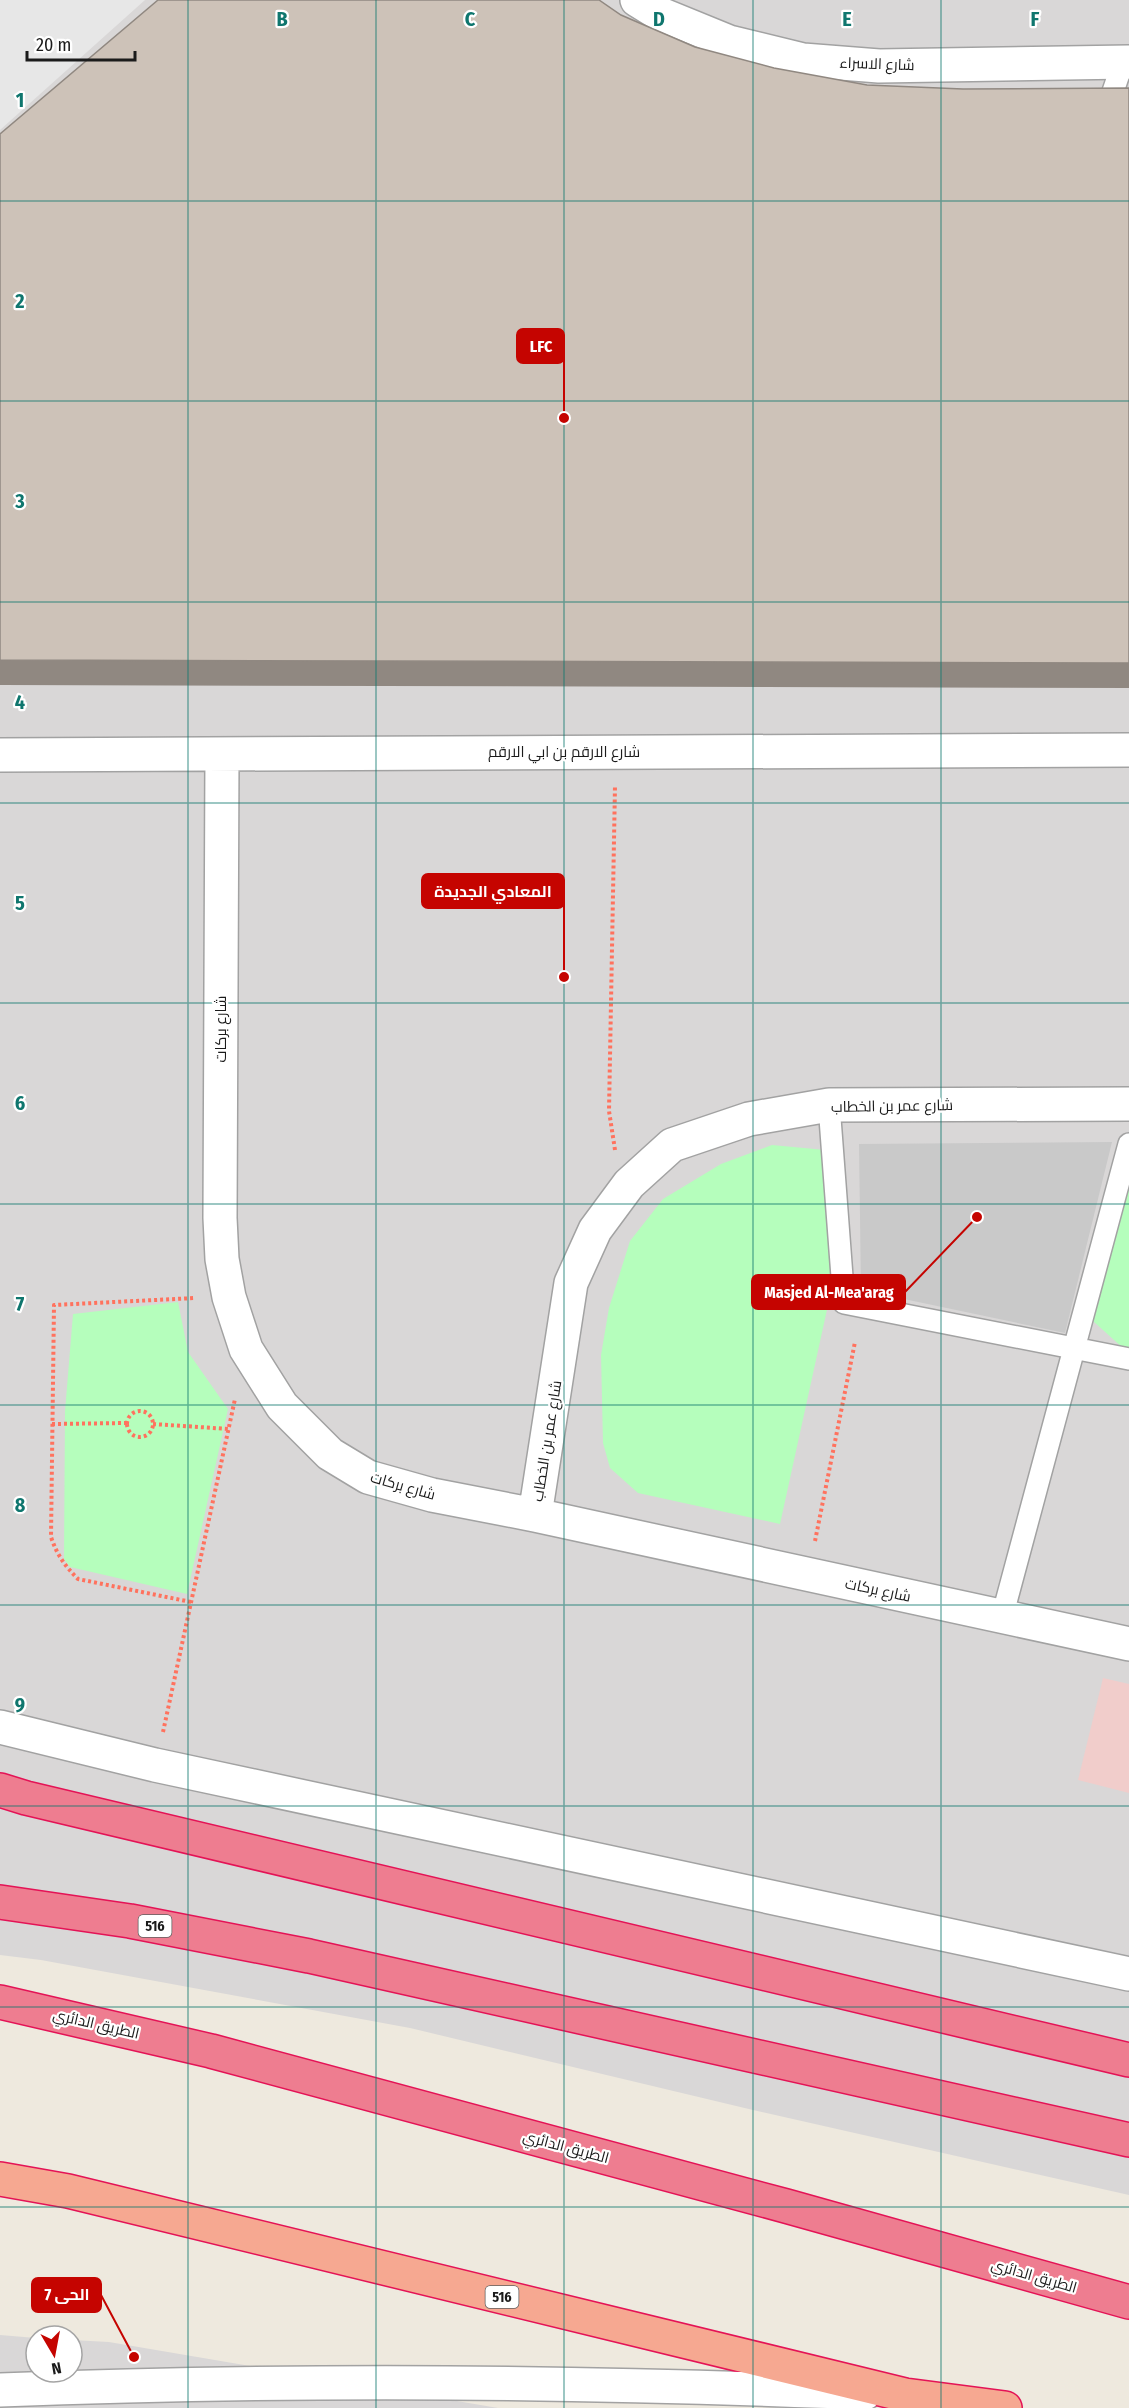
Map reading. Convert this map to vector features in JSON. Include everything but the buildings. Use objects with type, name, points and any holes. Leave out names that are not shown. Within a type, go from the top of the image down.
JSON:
[{"type":"highway","points":[[0,1790],[1129,2060]]},
{"type":"highway","name":"516","points":[[0,1902],[130,1921],[309,1956],[1129,2140]]},
{"type":"highway","name":"الطريق الدائري","points":[[0,2002],[211,2051],[774,2203],[1129,2302]]},
{"type":"highway","name":"516","points":[[0,2179],[68,2191],[905,2395],[1005,2408]]},
{"type":"street","name":"شارع الاسراء","points":[[637,0],[658,13],[729,42],[803,60],[879,66],[1126,62]]},
{"type":"street","name":"شارع الارقم بن ابي الارقم","points":[[0,756],[1129,750]]},
{"type":"street","name":"شارع بركات","points":[[222,754],[220,1218],[222,1259],[229,1297],[246,1349],[282,1407],[330,1454],[368,1477],[432,1496],[535,1515],[1129,1644]]},
{"type":"street","name":"شارع عمر بن الخطاب","points":[[535,1515],[572,1283],[595,1230],[629,1184],[672,1145],[749,1119],[829,1105],[1129,1104]]},
{"type":"street","points":[[0,1726],[155,1765],[1129,1974]]},
{"type":"street","points":[[0,2390],[259,2383],[571,2384],[905,2395]]},
{"type":"lane","points":[[1094,135],[1101,124],[1126,62]]},
{"type":"lane","points":[[829,1105],[844,1303],[1129,1359]]},
{"type":"lane","points":[[1002,1617],[1129,1144]]},
{"type":"path","points":[[616,752],[609,1111],[610,1132],[616,1159],[629,1184]]},
{"type":"path","points":[[190,1602],[78,1579],[66,1568],[56,1552],[51,1538],[54,1305],[229,1297]]},
{"type":"path","points":[[809,1574],[855,1342]]},
{"type":"path","points":[[155,1765],[246,1349]]},
{"type":"path","points":[[144,1411],[152,1419],[153,1424],[149,1434],[140,1437],[131,1432],[127,1423],[132,1413],[144,1411]]},
{"type":"path","points":[[52,1424],[127,1423]]},
{"type":"path","points":[[153,1424],[229,1429]]},
{"type":"shaded area","points":[[0,0],[1129,0],[1129,2195],[753,2110],[410,2028],[41,1960],[0,1955]]},
{"type":"shaded area","points":[[0,0],[145,0],[0,130]]},
{"type":"shaded area","points":[[1112,1142],[1065,1333],[861,1290],[859,1144]]},
{"type":"shaded area","points":[[1103,1678],[1129,1684],[1129,1793],[1078,1780]]},
{"type":"shaded area","points":[[0,2335],[24,2337],[24,2384],[84,2384],[84,2341],[109,2342],[498,2408],[0,2408]]},
{"type":"green space","points":[[772,1145],[836,1151],[830,1296],[780,1524],[638,1493],[610,1468],[603,1443],[601,1355],[609,1308],[630,1241],[663,1199],[721,1164]]},
{"type":"green space","points":[[1129,1158],[1129,1350],[1124,1349],[1093,1321]]},
{"type":"green space","points":[[178,1302],[188,1352],[228,1409],[187,1594],[70,1567],[64,1559],[65,1411],[73,1314]]},
{"type":"place","name":"LFC","points":[[564,418]]},
{"type":"place","name":"المعادي الجديدة","points":[[564,977]]},
{"type":"place","name":"Masjed Al-Mea'arag","points":[[977,1217]]},
{"type":"place","name":"الحى 7","points":[[134,2357]]}]
